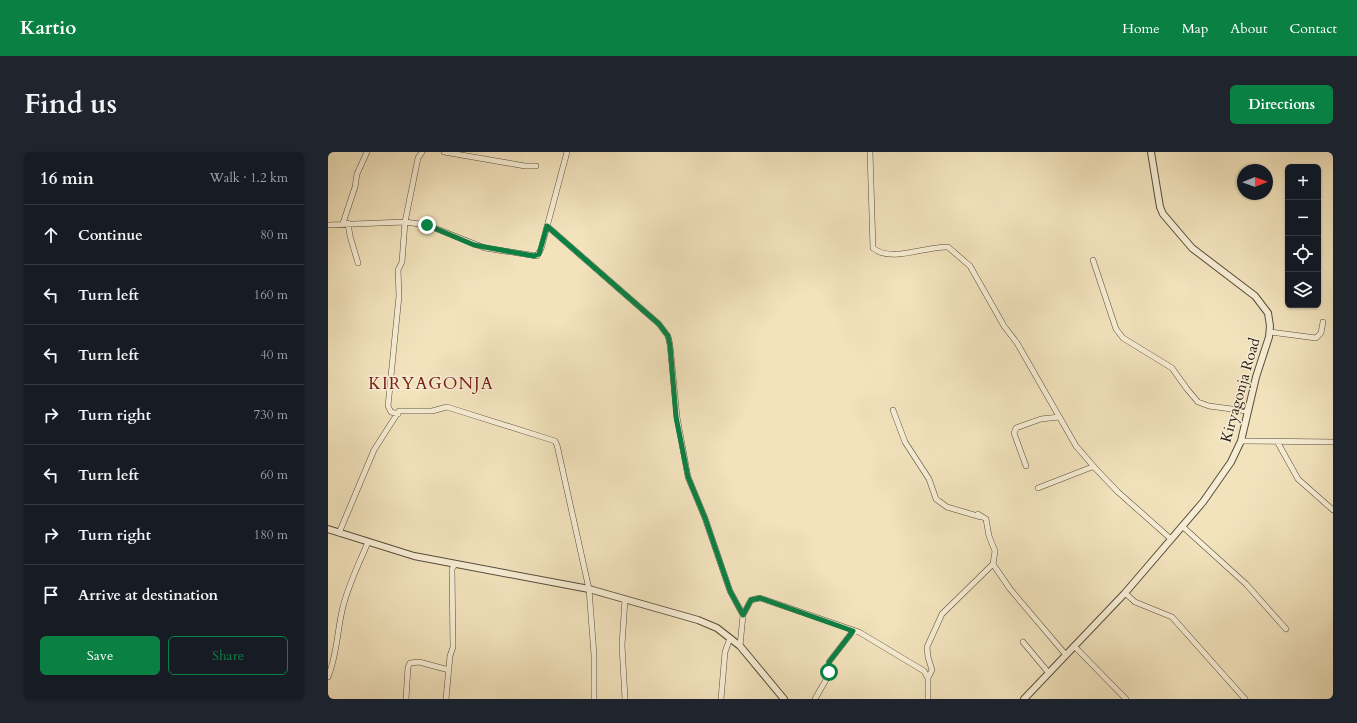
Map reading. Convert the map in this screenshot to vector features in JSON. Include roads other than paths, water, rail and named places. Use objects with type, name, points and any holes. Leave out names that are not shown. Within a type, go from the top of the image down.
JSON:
[{"type":"street","points":[[358,263],[346,223],[357,174],[367,152]]},
{"type":"street","points":[[398,414],[391,412],[388,406],[399,296],[398,270],[403,260],[405,222],[418,158],[422,152]]},
{"type":"street","points":[[444,152],[518,165],[536,166]]},
{"type":"street","points":[[328,225],[346,223],[405,222],[427,225],[485,248],[534,256],[539,254],[567,152]]},
{"type":"street","points":[[870,152],[873,248],[879,252],[890,255],[948,247],[970,266],[1004,326],[1017,343],[1079,450],[1118,492],[1171,539]]},
{"type":"street","name":"Kiryagonja Road","points":[[1024,699],[1048,672],[1126,593],[1223,474],[1241,441],[1247,411],[1270,332],[1270,320],[1263,305],[1250,292],[1192,248],[1163,214],[1160,207],[1151,152]]},
{"type":"street","points":[[547,226],[659,324],[668,336],[673,370],[676,417],[688,477],[705,518],[730,591],[743,615]]},
{"type":"street","points":[[1093,260],[1116,329],[1123,338],[1172,368],[1198,402],[1209,406],[1247,411]]},
{"type":"street","points":[[1270,332],[1316,338],[1321,333],[1323,322]]},
{"type":"street","points":[[339,533],[374,450],[399,411],[432,411],[447,407],[555,441],[589,589],[594,655],[594,699]]},
{"type":"street","points":[[893,410],[905,442],[929,479],[936,499],[947,507],[986,519]]},
{"type":"street","points":[[1026,466],[1014,433],[1016,428],[1041,419],[1059,417]]},
{"type":"street","points":[[1241,441],[1278,443],[1333,442]]},
{"type":"street","points":[[1278,443],[1298,479],[1333,510]]},
{"type":"street","points":[[1038,488],[1066,476],[1092,467],[1095,468]]},
{"type":"street","points":[[928,699],[928,678],[932,670],[927,647],[942,614],[993,564],[995,551],[989,536],[986,519],[978,514]]},
{"type":"street","points":[[1182,526],[1246,584],[1286,628]]},
{"type":"street","points":[[328,529],[414,556],[589,589],[698,620],[717,628],[740,646],[784,699]]},
{"type":"street","points":[[328,677],[337,646],[338,629],[343,605],[368,542]]},
{"type":"street","points":[[446,699],[448,670],[453,647],[452,569],[455,564]]},
{"type":"street","points":[[993,564],[1010,589],[1066,655]]},
{"type":"street","points":[[1126,593],[1135,602],[1172,617],[1245,699]]},
{"type":"street","points":[[740,646],[743,615],[751,600],[760,598],[859,632],[924,671],[928,678]]},
{"type":"street","points":[[625,599],[622,640],[625,699]]},
{"type":"street","points":[[815,699],[827,678],[829,662],[853,631]]},
{"type":"street","points":[[721,699],[726,652],[730,638]]},
{"type":"street","points":[[1023,642],[1048,672]]},
{"type":"street","points":[[1074,646],[1126,699]]},
{"type":"street","points":[[406,699],[408,667],[410,663],[419,662],[448,670]]},
{"type":"district","name":"KIRYAGONJA","points":[[431,383]]}]
